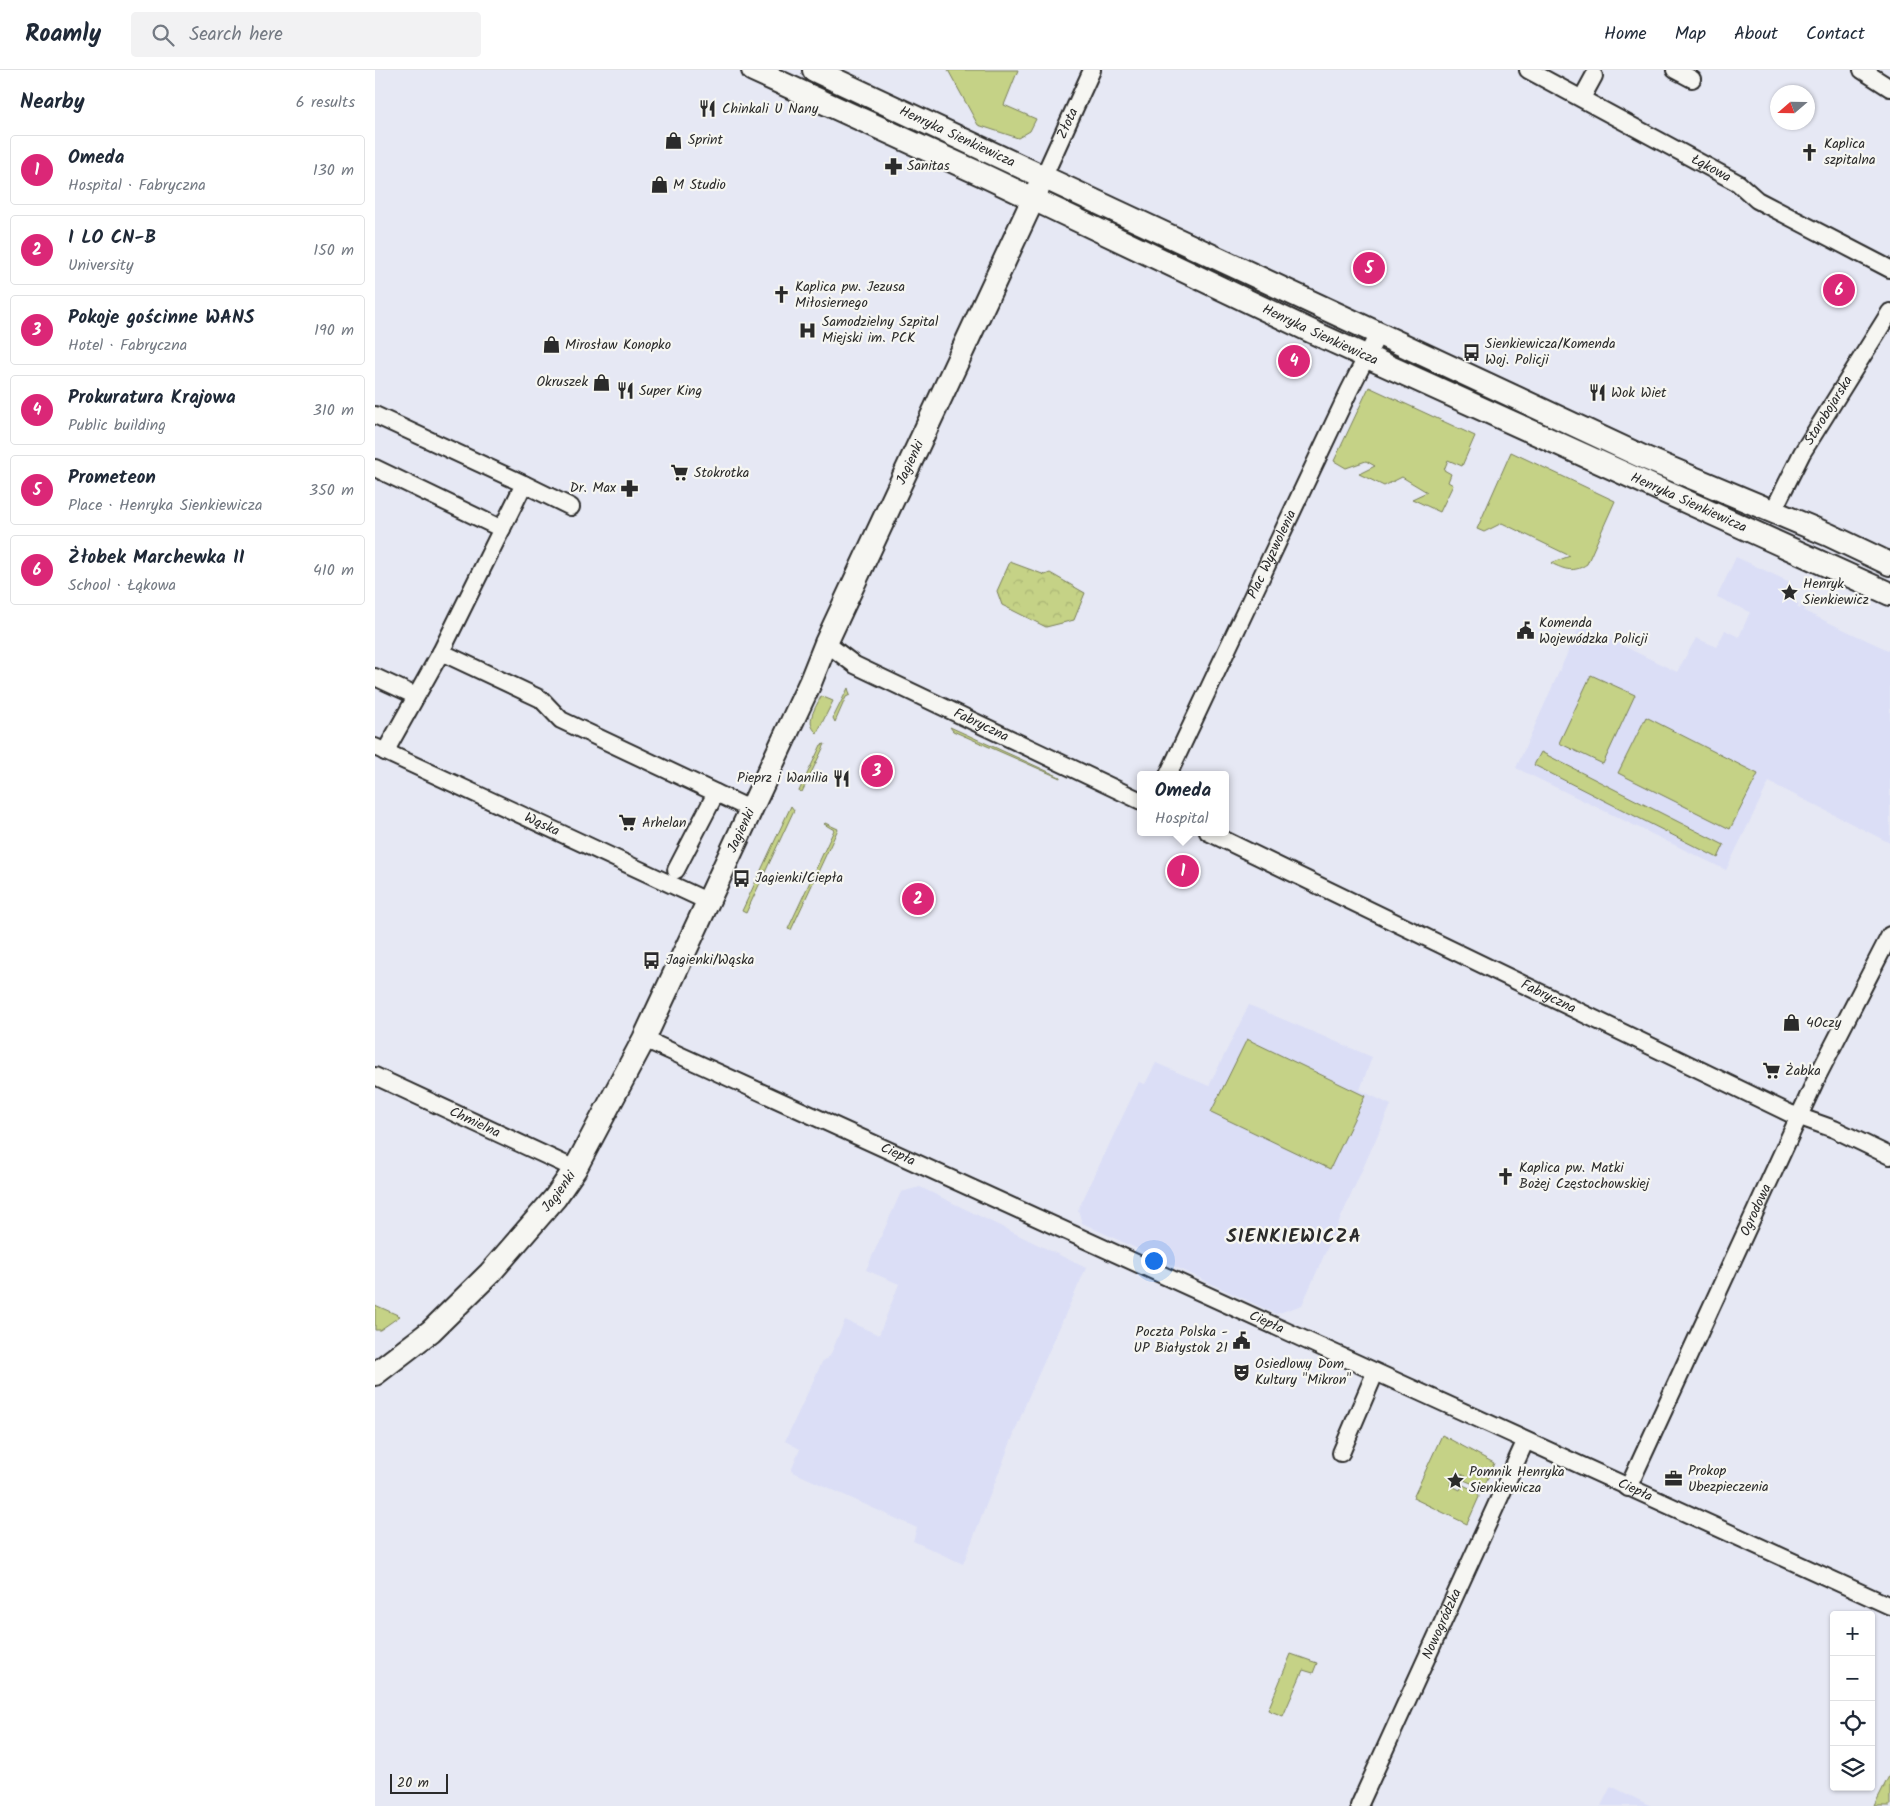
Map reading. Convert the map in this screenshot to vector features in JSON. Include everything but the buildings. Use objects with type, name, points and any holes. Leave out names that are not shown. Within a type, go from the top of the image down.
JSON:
[{"type":"main road","name":"Henryka Sienkiewicza","points":[[814,70],[929,122],[1043,178],[1378,334],[1639,467],[1739,528],[1890,594]]},
{"type":"main road","name":"Henryka Sienkiewicza","points":[[760,72],[1366,357],[1639,467],[1773,511],[1890,564]]},
{"type":"main road","points":[[916,145],[929,122]]},
{"type":"main road","name":"Jagienki","points":[[375,1374],[431,1331],[490,1273],[549,1205],[575,1169],[644,1038],[709,902],[750,809],[810,683],[826,643],[1043,178]]},
{"type":"street","name":"Złota","points":[[1043,178],[1092,70]]},
{"type":"street","name":"Łąkowa","points":[[1528,70],[1739,183],[1757,200],[1890,269]]},
{"type":"street","points":[[1675,70],[1692,79]]},
{"type":"street","points":[[1862,70],[1890,88]]},
{"type":"street","points":[[1582,98],[1595,76]]},
{"type":"street","name":"Starobojarska","points":[[1773,511],[1802,453],[1890,312]]},
{"type":"street","name":"Plac Wyzwolenia","points":[[1170,771],[1378,334]]},
{"type":"street","points":[[375,415],[571,507]]},
{"type":"street","points":[[375,468],[502,529]]},
{"type":"street","points":[[380,749],[416,696],[441,652],[524,484]]},
{"type":"street","name":"Fabryczna","points":[[826,643],[855,665],[1137,799]]},
{"type":"street","points":[[441,652],[541,699],[561,720],[750,809]]},
{"type":"street","points":[[375,677],[416,696]]},
{"type":"street","name":"Wąska","points":[[380,749],[709,902]]},
{"type":"street","points":[[676,870],[717,794]]},
{"type":"street","name":"Fabryczna","points":[[1215,836],[1798,1117],[1834,1129],[1890,1156]]},
{"type":"street","name":"Ogrodowa","points":[[1628,1488],[1798,1117],[1890,935]]},
{"type":"street","name":"Ciepła","points":[[644,1038],[1525,1442],[1890,1606]]},
{"type":"street","name":"Chmielna","points":[[375,1076],[575,1169]]},
{"type":"street","points":[[1341,1454],[1375,1373]]},
{"type":"street","name":"Nowogródzka","points":[[1359,1806],[1525,1442]]},
{"type":"shaded area","points":[[1736,557],[1792,583],[1786,597],[1799,604],[1797,607],[1800,609],[1802,605],[1806,607],[1804,611],[1890,651],[1890,843],[1769,782],[1726,870],[1516,768],[1580,625],[1677,672],[1696,638],[1717,647],[1725,630],[1739,637],[1750,612],[1717,597]]},
{"type":"shaded area","points":[[1249,1005],[1372,1057],[1360,1090],[1391,1105],[1302,1305],[1276,1314],[1082,1223],[1078,1210],[1139,1082],[1145,1084],[1156,1063],[1209,1086]]},
{"type":"shaded area","points":[[920,1187],[1086,1268],[1028,1398],[963,1564],[913,1541],[917,1528],[791,1471],[800,1449],[785,1441],[822,1362],[830,1356],[845,1320],[879,1335],[899,1284],[866,1270],[901,1192]]},
{"type":"shaded area","points":[[1611,1786],[1651,1806],[1601,1806]]},
{"type":"green space","points":[[948,70],[1018,70],[1004,105],[1036,119],[1030,131],[1018,138],[978,125]]},
{"type":"green space","points":[[1369,387],[1475,436],[1462,466],[1448,460],[1444,470],[1451,474],[1448,482],[1453,485],[1440,512],[1412,499],[1427,492],[1402,477],[1384,486],[1359,474],[1375,466],[1366,461],[1346,468],[1334,461]]},
{"type":"green space","points":[[1511,452],[1615,501],[1587,564],[1578,569],[1569,569],[1551,563],[1570,556],[1502,523],[1484,532],[1477,529]]},
{"type":"green space","points":[[1010,562],[1045,575],[1050,573],[1085,593],[1074,620],[1046,627],[1002,605],[997,591]]},
{"type":"green space","points":[[1591,675],[1635,695],[1603,764],[1559,743]]},
{"type":"green space","points":[[848,688],[850,695],[846,697],[835,722],[833,718]]},
{"type":"green space","points":[[821,696],[833,701],[817,733],[813,729],[811,720]]},
{"type":"green space","points":[[1646,717],[1758,774],[1730,829],[1618,773]]},
{"type":"green space","points":[[950,727],[1060,777],[1060,778],[953,731]]},
{"type":"green space","points":[[825,744],[802,792],[799,791],[821,745]]},
{"type":"green space","points":[[1541,752],[1724,845],[1718,858],[1534,765]]},
{"type":"green space","points":[[791,806],[794,810],[746,913],[742,911]]},
{"type":"green space","points":[[825,823],[838,829],[791,930],[788,929],[834,830]]},
{"type":"green space","points":[[1247,1039],[1365,1096],[1330,1169],[1211,1112]]},
{"type":"green space","points":[[375,1305],[400,1316],[380,1330],[375,1330]]},
{"type":"green space","points":[[1442,1435],[1494,1463],[1485,1485],[1480,1487],[1464,1480],[1466,1476],[1456,1472],[1450,1485],[1460,1490],[1463,1485],[1478,1492],[1479,1497],[1467,1524],[1413,1498]]},
{"type":"green space","points":[[1291,1654],[1317,1663],[1313,1673],[1303,1670],[1283,1716],[1268,1710]]},
{"type":"green space","points":[[1890,1774],[1890,1806],[1874,1806]]},
{"type":"place","name":"Chinkali U Nany","points":[[708,109]]},
{"type":"place","name":"Sprint","points":[[674,140]]},
{"type":"place","name":"Kaplica szpitalna","points":[[1810,152]]},
{"type":"place","name":"Sanitas","points":[[893,166]]},
{"type":"place","name":"M Studio","points":[[659,185]]},
{"type":"place","name":"Prometeon","points":[[1369,268]]},
{"type":"place","name":"Żłobek Marchewka II","points":[[1839,290]]},
{"type":"place","name":"Kaplica pw. Jezusa Miłosiernego","points":[[781,295]]},
{"type":"place","name":"Samodzielny Szpital Miejski im. PCK","points":[[808,330]]},
{"type":"place","name":"Mirosław Konopko","points":[[551,345]]},
{"type":"place","name":"Sienkiewicza/Komenda Woj. Policji","points":[[1471,352]]},
{"type":"place","name":"Prokuratura Krajowa","points":[[1294,361]]},
{"type":"place","name":"Okruszek","points":[[602,382]]},
{"type":"place","name":"Super King","points":[[625,391]]},
{"type":"place","name":"Wok Wiet","points":[[1597,393]]},
{"type":"place","name":"Stokrotka","points":[[680,473]]},
{"type":"place","name":"Dr. Max","points":[[630,488]]},
{"type":"place","name":"Henryk Sienkiewicz","points":[[1789,592]]},
{"type":"place","name":"Komenda Wojewódzka Policji","points":[[1525,631]]},
{"type":"place","name":"Pokoje gościnne WANS","points":[[877,771]]},
{"type":"place","name":"Pieprz i Wanilia","points":[[842,778]]},
{"type":"place","name":"Arhelan","points":[[628,823]]},
{"type":"place","name":"Omeda","points":[[1183,871]]},
{"type":"place","name":"Jagienki/Ciepła","points":[[741,878]]},
{"type":"place","name":"I LO CN-B","points":[[918,899]]},
{"type":"place","name":"Jagienki/Wąska","points":[[652,960]]},
{"type":"place","name":"4Oczy","points":[[1792,1023]]},
{"type":"place","name":"Żabka","points":[[1771,1071]]},
{"type":"place","name":"Kaplica pw. Matki Bożej Częstochowskiej","points":[[1505,1176]]},
{"type":"place","name":"Poczta Polska - UP Białystok 21","points":[[1242,1340]]},
{"type":"place","name":"Osiedlowy Dom Kultury \"Mikron\"","points":[[1241,1372]]},
{"type":"place","name":"Prokop Ubezpieczenia","points":[[1674,1479]]},
{"type":"place","name":"Pomnik Henryka Sienkiewicza","points":[[1455,1480]]},
{"type":"district","name":"SIENKIEWICZA","points":[[1294,1237]]}]
